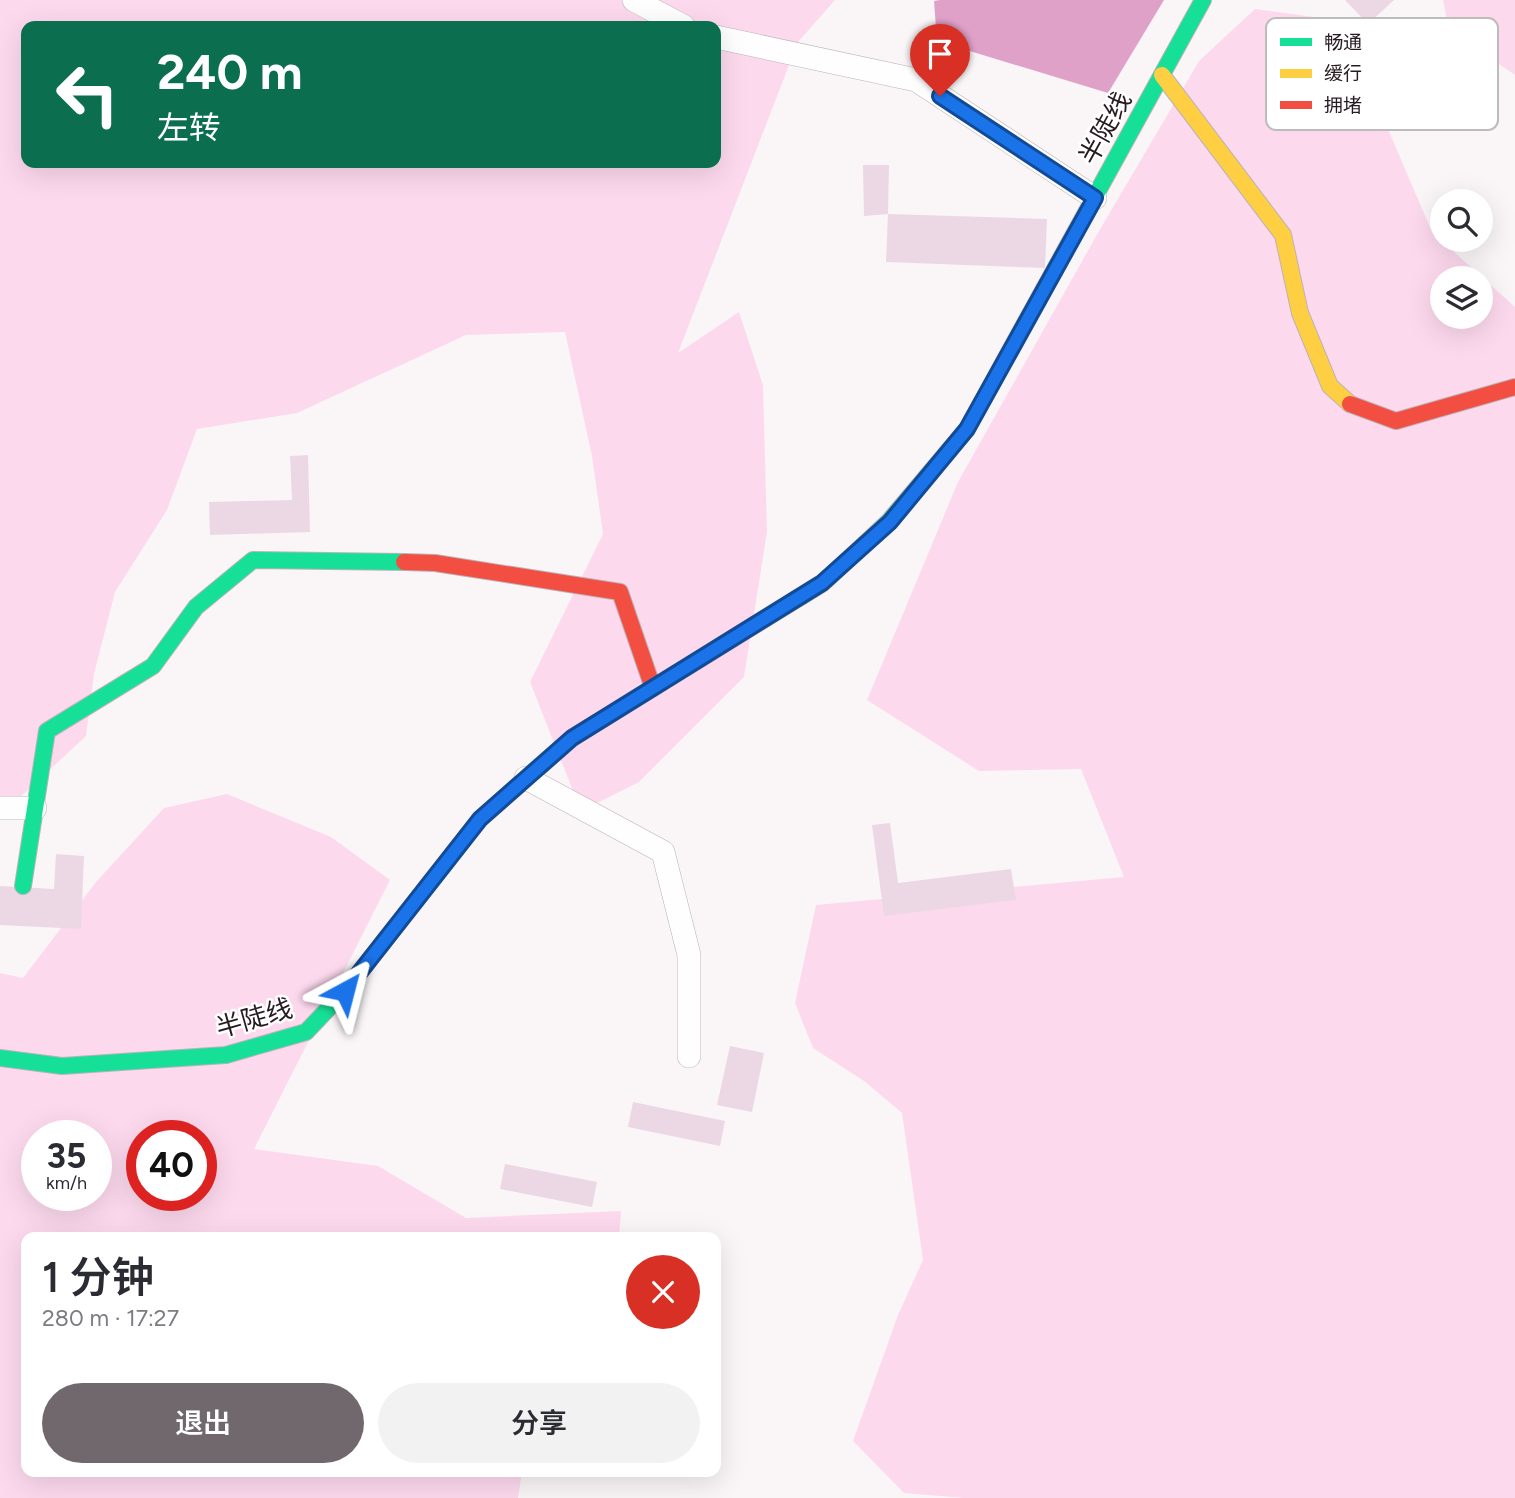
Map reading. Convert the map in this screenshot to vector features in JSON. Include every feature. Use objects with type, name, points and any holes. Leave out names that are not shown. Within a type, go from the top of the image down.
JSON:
[{"type":"street","points":[[634,0],[674,21]]},
{"type":"street","name":"半陡线","points":[[0,1058],[62,1066],[226,1055],[306,1032],[345,991],[480,819],[526,778],[572,738],[822,583],[890,522],[967,429],[1203,0]]},
{"type":"street","points":[[721,38],[916,80],[1095,198]]},
{"type":"street","points":[[1162,75],[1283,235],[1300,313],[1330,386],[1353,407],[1396,421],[1515,387]]},
{"type":"street","points":[[23,886],[47,731],[153,666],[195,607],[253,560],[435,563],[620,592],[653,688]]},
{"type":"street","points":[[526,778],[663,852],[689,955],[689,1056]]},
{"type":"street","points":[[0,808],[35,808]]},
{"type":"shaded area","points":[[0,0],[835,0],[798,42],[678,353],[739,312],[763,385],[767,532],[744,677],[639,782],[581,811],[530,682],[603,534],[592,456],[565,332],[466,335],[297,413],[197,429],[167,510],[115,592],[94,674],[86,736],[0,816]]},
{"type":"shaded area","points":[[1164,0],[1108,93],[937,41],[934,1]]},
{"type":"shaded area","points":[[1443,0],[1515,0],[1515,75],[1498,63],[1498,18],[1447,18]]},
{"type":"shaded area","points":[[1255,9],[1321,18],[1266,18],[1266,130],[1388,130],[1430,227],[1430,252],[1454,252],[1470,266],[1430,266],[1430,329],[1493,329],[1493,287],[1515,307],[1515,1498],[965,1498],[904,1493],[853,1441],[898,1315],[923,1260],[902,1113],[864,1081],[813,1048],[795,1003],[816,905],[1124,877],[1081,769],[979,771],[867,700],[958,482],[1099,231],[1199,61]]},
{"type":"shaded area","points":[[227,794],[331,837],[390,880],[254,1149],[378,1166],[466,1218],[621,1211],[619,1232],[21,1232],[21,1477],[521,1477],[518,1498],[0,1498],[0,973],[23,978],[96,882],[164,808]]},
{"type":"building","points":[[1345,0],[1394,0],[1374,18],[1362,18]]},
{"type":"building","points":[[863,165],[889,165],[888,214],[864,216]]},
{"type":"building","points":[[888,214],[1047,219],[1045,268],[886,262]]},
{"type":"building","points":[[308,455],[310,532],[210,535],[209,502],[292,500],[290,456]]},
{"type":"building","points":[[890,823],[898,883],[1011,869],[1016,900],[884,916],[872,825]]},
{"type":"building","points":[[56,854],[84,856],[81,929],[0,925],[0,886],[54,889]]},
{"type":"building","points":[[730,1046],[764,1053],[752,1112],[717,1105]]},
{"type":"building","points":[[633,1102],[725,1121],[720,1146],[628,1127]]},
{"type":"building","points":[[505,1164],[597,1182],[592,1207],[500,1189]]},
{"type":"traffic: fast","points":[[802,596],[823,583],[889,521],[967,429],[1203,0]]},
{"type":"traffic: fast","points":[[23,886],[47,731],[153,666],[196,607],[253,560],[404,562]]},
{"type":"traffic: fast","points":[[0,1058],[62,1066],[226,1055],[306,1032],[345,991],[480,819],[562,747]]},
{"type":"traffic: slow","points":[[1162,75],[1283,235],[1300,313],[1330,386],[1350,404]]},
{"type":"traffic: jam","points":[[1350,404],[1396,421],[1515,387]]},
{"type":"traffic: jam","points":[[404,562],[435,563],[620,592],[653,688]]},
{"type":"traffic: jam","points":[[562,747],[572,738],[802,596]]},
{"type":"route","points":[[345,991],[480,819],[572,738],[822,583],[890,522],[967,429],[1095,198],[940,96]]}]
